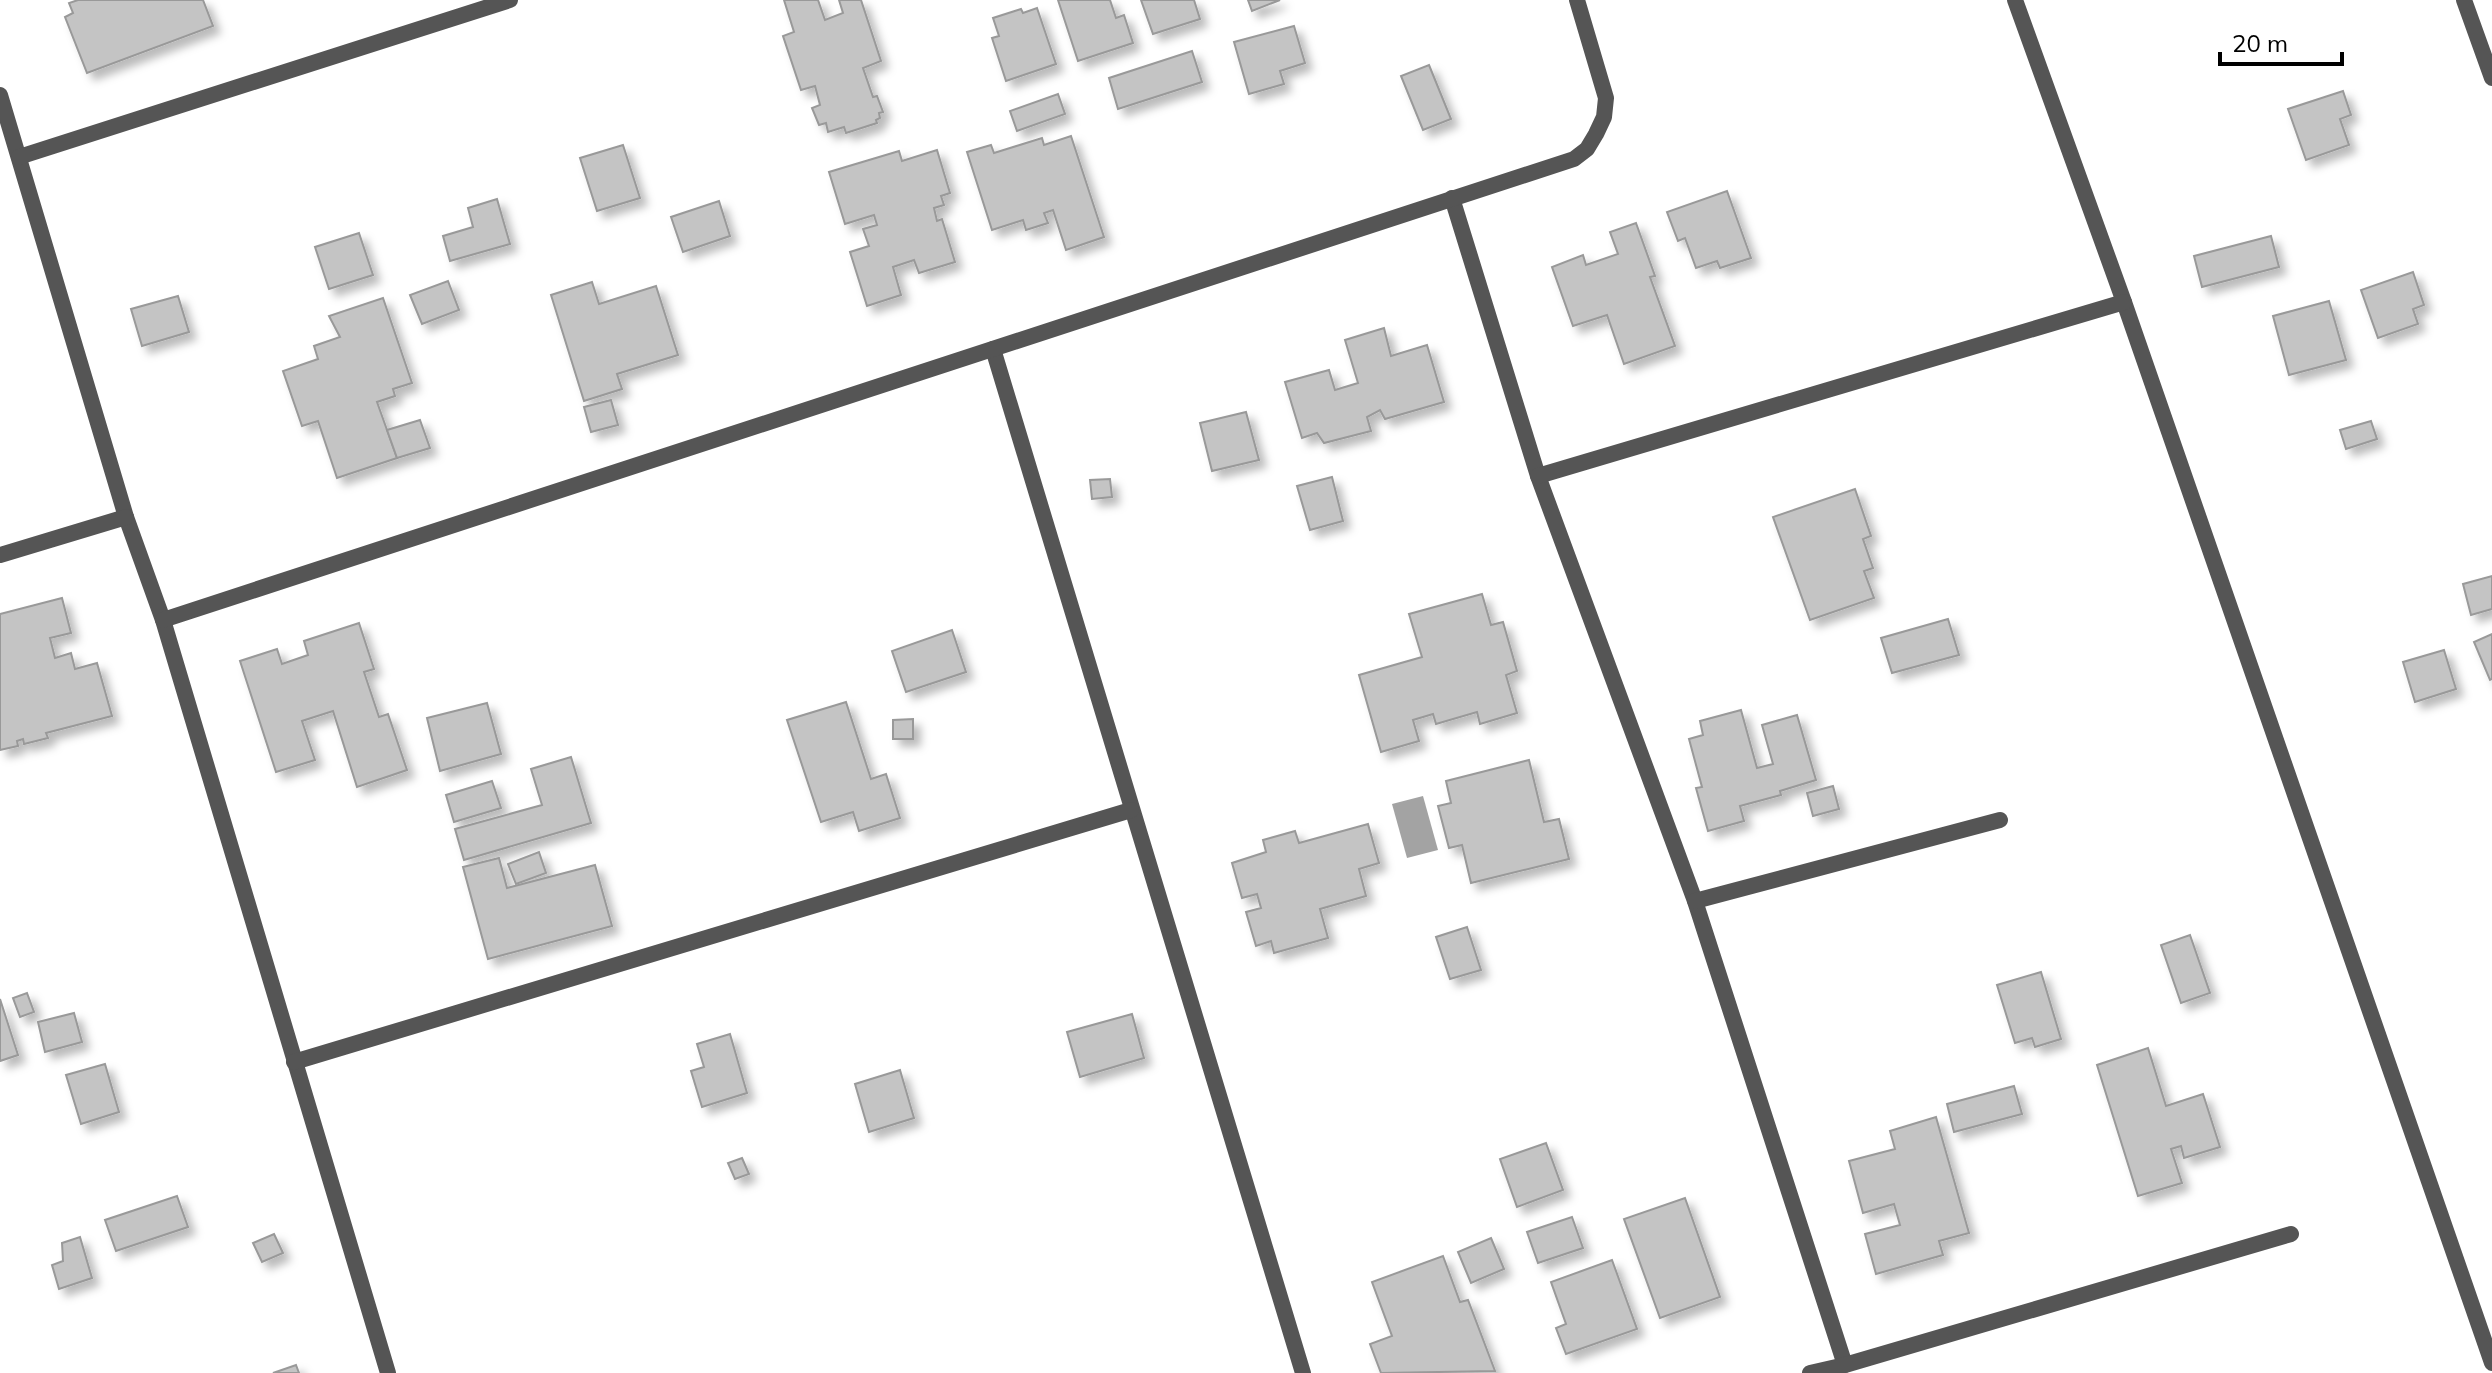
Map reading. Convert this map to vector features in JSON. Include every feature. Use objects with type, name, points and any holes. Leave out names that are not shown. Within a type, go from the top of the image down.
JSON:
[{"type":"street","points":[[19,157],[490,3],[510,0]]},
{"type":"street","points":[[163,620],[1574,159],[1587,149],[1604,117],[1606,98],[1577,0]]},
{"type":"street","points":[[2015,0],[2124,302],[2492,1363]]},
{"type":"street","points":[[2464,0],[2492,78]]},
{"type":"street","points":[[0,95],[126,517],[163,620],[388,1373]]},
{"type":"street","points":[[1452,198],[1538,476],[1695,901],[1845,1365]]},
{"type":"street","points":[[1538,476],[2124,302]]},
{"type":"street","points":[[993,349],[1303,1373]]},
{"type":"street","points":[[0,555],[126,517]]},
{"type":"street","points":[[294,1062],[1131,810]]},
{"type":"street","points":[[1695,901],[2000,820]]},
{"type":"street","points":[[1810,1373],[2291,1234]]},
{"type":"shaded area","points":[[1423,796],[1438,850],[1407,858],[1392,804]]},
{"type":"building","points":[[78,0],[203,0],[213,26],[87,73],[65,17],[73,13],[69,3]]},
{"type":"building","points":[[784,0],[818,0],[825,20],[843,13],[839,0],[861,0],[881,61],[863,68],[873,97],[877,96],[883,112],[879,113],[877,123],[846,133],[844,127],[828,132],[826,123],[819,125],[812,108],[820,105],[815,86],[801,90],[783,36],[794,32]]},
{"type":"building","points":[[1058,0],[1110,0],[1116,18],[1124,15],[1133,43],[1078,61]]},
{"type":"building","points":[[1141,0],[1194,0],[1200,19],[1153,34]]},
{"type":"building","points":[[1248,0],[1280,0],[1252,11]]},
{"type":"building","points":[[1037,8],[1056,64],[1006,81],[992,38],[999,36],[993,18],[1021,9],[1023,13]]},
{"type":"building","points":[[1294,26],[1305,63],[1280,71],[1284,84],[1249,94],[1234,42]]},
{"type":"building","points":[[1192,51],[1202,82],[1118,109],[1109,78]]},
{"type":"building","points":[[1429,65],[1451,119],[1423,130],[1401,76]]},
{"type":"building","points":[[2343,91],[2351,115],[2340,119],[2349,145],[2306,160],[2288,109]]},
{"type":"building","points":[[1058,94],[1065,114],[1017,131],[1010,111]]},
{"type":"building","points":[[1071,136],[1104,237],[1066,250],[1053,210],[1044,213],[1048,223],[1026,230],[1023,220],[992,230],[967,152],[991,145],[994,153],[1042,138],[1044,145]]},
{"type":"building","points":[[623,145],[640,198],[597,211],[580,158]]},
{"type":"building","points":[[937,150],[950,193],[941,196],[944,205],[934,208],[937,221],[942,219],[955,262],[919,273],[914,260],[893,267],[901,295],[867,306],[850,252],[869,246],[863,229],[877,225],[874,215],[845,224],[829,172],[899,151],[902,161]]},
{"type":"building","points":[[1727,191],[1751,258],[1720,268],[1717,261],[1696,268],[1685,238],[1678,241],[1667,212]]},
{"type":"building","points":[[497,199],[510,244],[450,261],[443,236],[473,227],[468,208]]},
{"type":"building","points":[[719,201],[730,236],[683,252],[671,217]]},
{"type":"building","points":[[1636,223],[1655,276],[1650,277],[1675,346],[1624,364],[1607,315],[1573,326],[1552,267],[1583,255],[1586,265],[1618,254],[1610,232]]},
{"type":"building","points":[[359,233],[373,275],[329,289],[315,247]]},
{"type":"building","points":[[2271,236],[2279,267],[2202,287],[2194,256]]},
{"type":"building","points":[[2413,272],[2424,305],[2413,309],[2418,324],[2378,338],[2361,290]]},
{"type":"building","points":[[448,281],[459,310],[422,324],[410,295]]},
{"type":"building","points":[[592,282],[599,304],[656,286],[678,355],[617,374],[622,389],[584,401],[551,295]]},
{"type":"building","points":[[178,296],[189,332],[142,346],[131,309]]},
{"type":"building","points":[[383,298],[412,383],[393,389],[395,396],[377,402],[397,458],[337,478],[318,421],[302,426],[283,371],[318,359],[314,346],[340,337],[329,316]]},
{"type":"building","points":[[2329,301],[2346,360],[2289,375],[2273,316]]},
{"type":"building","points":[[1384,328],[1391,356],[1427,345],[1444,402],[1385,419],[1380,410],[1367,417],[1371,431],[1324,443],[1317,433],[1302,438],[1285,382],[1329,370],[1335,390],[1358,383],[1345,340]]},
{"type":"building","points":[[611,400],[618,425],[591,432],[584,407]]},
{"type":"building","points":[[1246,412],[1259,460],[1212,471],[1200,423]]},
{"type":"building","points":[[420,420],[430,448],[397,458],[387,430]]},
{"type":"building","points":[[2371,421],[2377,439],[2346,449],[2340,430]]},
{"type":"building","points":[[1332,477],[1343,521],[1310,530],[1297,486]]},
{"type":"building","points":[[1110,479],[1112,497],[1092,499],[1090,480]]},
{"type":"building","points":[[1855,489],[1871,536],[1863,539],[1873,568],[1864,571],[1874,598],[1810,620],[1773,517]]},
{"type":"building","points":[[2492,576],[2492,609],[2471,615],[2463,584]]},
{"type":"building","points":[[1482,594],[1491,625],[1503,622],[1517,671],[1506,675],[1517,713],[1480,724],[1477,712],[1436,724],[1433,714],[1413,720],[1419,741],[1381,752],[1359,675],[1422,657],[1409,614]]},
{"type":"building","points":[[62,598],[71,633],[50,638],[55,658],[71,653],[75,669],[97,663],[112,716],[46,733],[48,738],[24,744],[23,739],[17,741],[18,746],[0,750],[0,614]]},
{"type":"building","points":[[1948,619],[1959,655],[1892,673],[1881,638]]},
{"type":"building","points":[[359,623],[374,669],[364,672],[379,717],[388,714],[407,770],[357,787],[333,711],[302,721],[315,760],[276,772],[240,661],[277,649],[282,664],[308,655],[304,641]]},
{"type":"building","points":[[952,630],[966,672],[906,692],[892,651]]},
{"type":"building","points":[[2492,634],[2492,679],[2490,680],[2474,642]]},
{"type":"building","points":[[2444,650],[2456,689],[2415,702],[2403,662]]},
{"type":"building","points":[[846,702],[871,779],[886,774],[900,818],[859,831],[853,812],[821,822],[787,720]]},
{"type":"building","points":[[487,703],[501,754],[440,771],[427,718]]},
{"type":"building","points":[[1741,710],[1757,768],[1773,764],[1762,725],[1797,715],[1816,780],[1780,791],[1781,795],[1740,806],[1744,821],[1708,831],[1696,788],[1702,787],[1689,739],[1703,735],[1700,721]]},
{"type":"building","points":[[913,719],[913,739],[893,739],[893,720]]},
{"type":"building","points":[[571,757],[591,823],[464,860],[455,829],[542,805],[531,769]]},
{"type":"building","points":[[1529,760],[1544,822],[1559,819],[1569,859],[1471,883],[1462,845],[1449,848],[1438,806],[1451,803],[1446,781]]},
{"type":"building","points":[[492,781],[501,808],[454,822],[446,795]]},
{"type":"building","points":[[1833,786],[1839,809],[1813,816],[1807,793]]},
{"type":"building","points":[[1368,824],[1379,863],[1359,869],[1366,896],[1320,909],[1328,938],[1274,953],[1271,941],[1256,946],[1246,912],[1261,908],[1257,894],[1242,898],[1232,863],[1266,852],[1263,840],[1295,831],[1299,843]]},
{"type":"building","points":[[539,852],[546,873],[516,884],[508,864]]},
{"type":"building","points":[[499,858],[507,888],[595,865],[612,926],[488,959],[463,867]]},
{"type":"building","points":[[1467,927],[1481,970],[1450,979],[1436,937]]},
{"type":"building","points":[[2190,935],[2210,993],[2181,1003],[2161,945]]},
{"type":"building","points":[[2041,972],[2061,1039],[2035,1047],[2032,1038],[2015,1043],[1997,985]]},
{"type":"building","points":[[27,993],[34,1012],[20,1017],[13,998]]},
{"type":"building","points":[[0,999],[18,1055],[0,1061]]},
{"type":"building","points":[[74,1013],[82,1042],[45,1052],[38,1022]]},
{"type":"building","points":[[1132,1014],[1144,1058],[1080,1077],[1067,1032]]},
{"type":"building","points":[[730,1034],[747,1093],[702,1107],[691,1071],[704,1067],[697,1044]]},
{"type":"building","points":[[2148,1048],[2166,1106],[2203,1094],[2220,1147],[2184,1158],[2181,1146],[2171,1149],[2182,1183],[2138,1196],[2097,1065]]},
{"type":"building","points":[[105,1064],[119,1112],[81,1124],[66,1075]]},
{"type":"building","points":[[900,1070],[914,1118],[869,1132],[855,1084]]},
{"type":"building","points":[[2014,1086],[2022,1114],[1954,1132],[1947,1104]]},
{"type":"building","points":[[1936,1117],[1969,1233],[1939,1241],[1943,1255],[1876,1274],[1865,1234],[1900,1225],[1894,1204],[1863,1213],[1849,1161],[1895,1149],[1890,1131]]},
{"type":"building","points":[[1546,1143],[1563,1190],[1517,1207],[1500,1159]]},
{"type":"building","points":[[742,1158],[749,1174],[735,1179],[728,1163]]},
{"type":"building","points":[[177,1196],[188,1227],[116,1251],[105,1220]]},
{"type":"building","points":[[1685,1198],[1720,1297],[1660,1318],[1624,1219]]},
{"type":"building","points":[[1572,1217],[1583,1248],[1538,1263],[1527,1232]]},
{"type":"building","points":[[274,1234],[283,1253],[262,1262],[253,1243]]},
{"type":"building","points":[[80,1237],[92,1278],[59,1289],[52,1265],[63,1261],[62,1243]]},
{"type":"building","points":[[1491,1238],[1504,1269],[1471,1283],[1458,1252]]},
{"type":"building","points":[[1443,1256],[1460,1302],[1468,1300],[1495,1371],[1381,1373],[1370,1344],[1392,1336],[1372,1282]]},
{"type":"building","points":[[1612,1260],[1637,1329],[1566,1354],[1556,1328],[1566,1324],[1551,1282]]},
{"type":"building","points":[[296,1365],[299,1373],[273,1373]]}]
